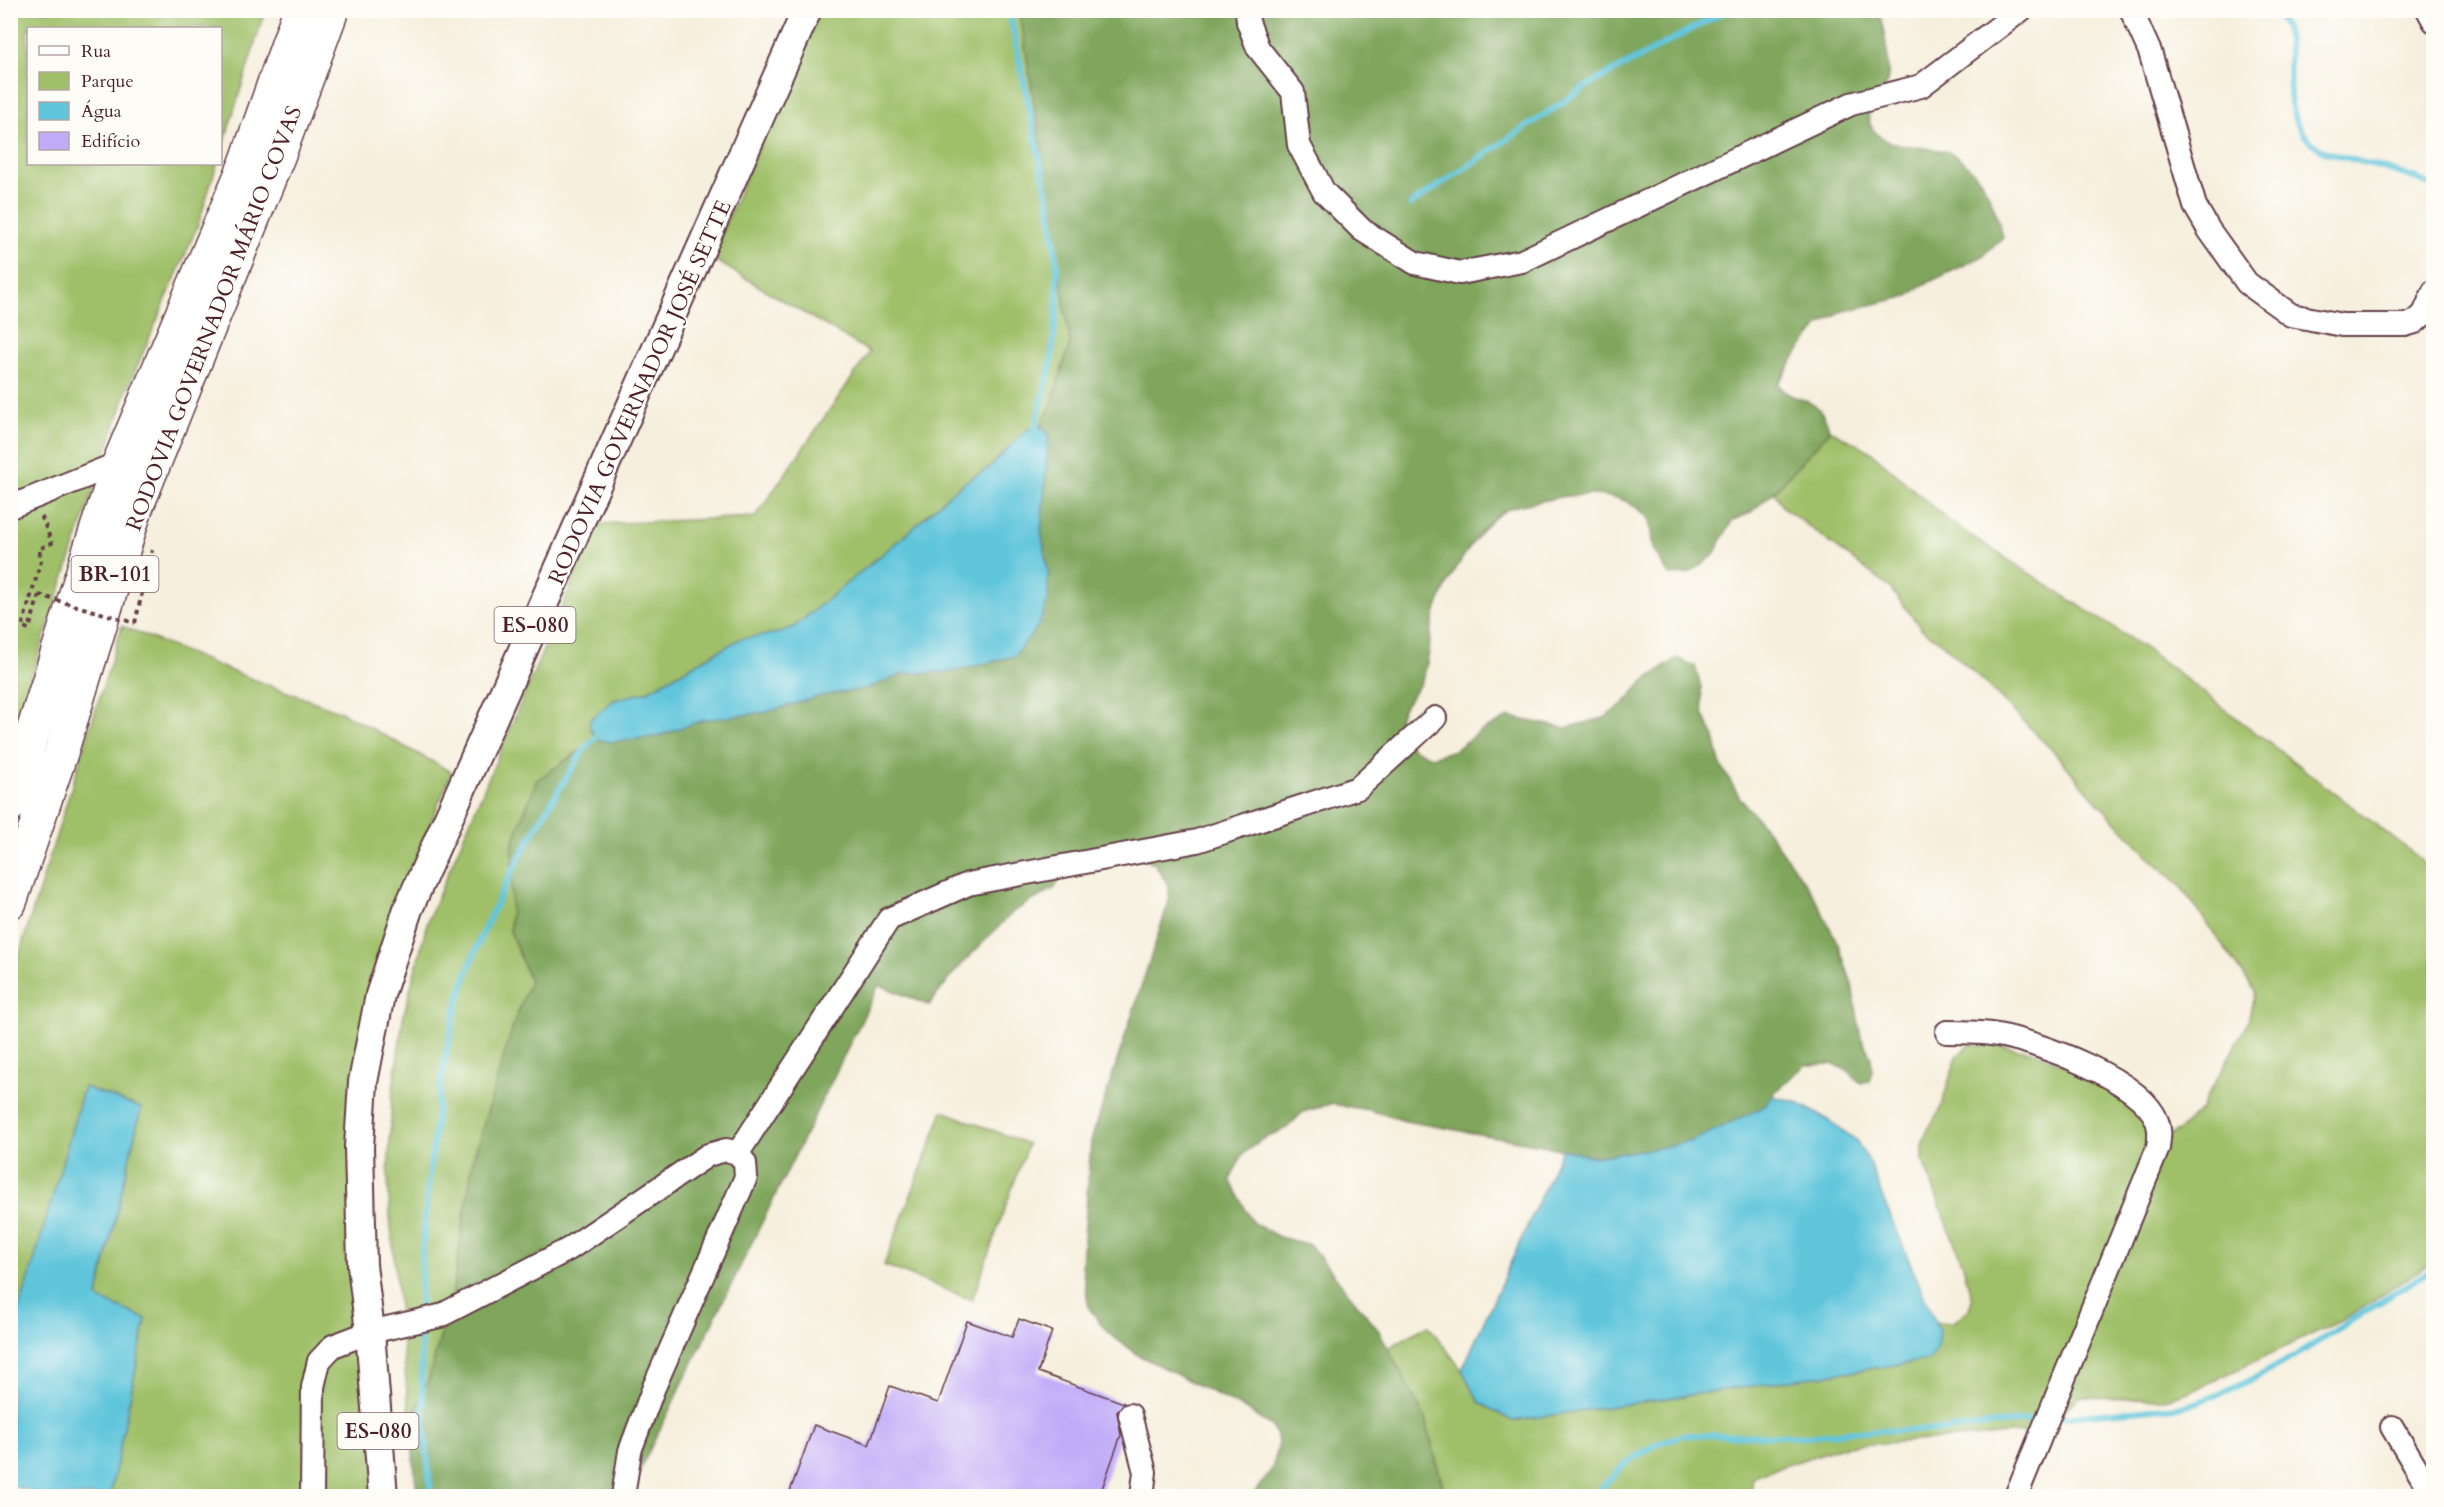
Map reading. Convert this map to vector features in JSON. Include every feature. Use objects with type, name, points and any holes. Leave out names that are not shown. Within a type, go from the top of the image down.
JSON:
[{"type":"highway","name":"RODOVIA GOVERNADOR MÁRIO COVAS","points":[[10,805],[119,463],[246,163],[300,10]]},
{"type":"highway","name":"RODOVIA GOVERNADOR MÁRIO COVAS","points":[[10,902],[60,756],[136,508],[279,154],[332,10]]},
{"type":"main road","name":"RODOVIA GOVERNADOR JOSÉ SETTE","points":[[383,1497],[370,1332],[362,1265],[358,1147],[363,1082],[380,995],[405,920],[807,10]]},
{"type":"street","points":[[1247,10],[1248,22],[1258,48],[1293,92],[1299,145],[1324,192],[1362,230],[1415,262],[1460,273],[1522,261],[1851,104],[1922,86],[2021,10]]},
{"type":"street","points":[[2131,10],[2150,52],[2195,206],[2209,230],[2247,283],[2291,315],[2342,325],[2405,326],[2415,322],[2424,314],[2433,291]]},
{"type":"street","points":[[2428,10],[2433,21]]},
{"type":"street","points":[[10,507],[119,463]]},
{"type":"street","points":[[738,1153],[889,919],[968,884],[1197,842],[1358,788],[1435,718]]},
{"type":"street","points":[[1947,1032],[2020,1039],[2062,1055],[2126,1087],[2146,1104],[2157,1119],[2160,1132],[2158,1148],[2016,1497]]},
{"type":"street","points":[[312,1497],[313,1387],[319,1360],[333,1346],[370,1332],[440,1316],[568,1249],[708,1155],[726,1150],[738,1153],[745,1163],[746,1177],[654,1387],[630,1451],[623,1497]]},
{"type":"street","points":[[1130,1415],[1145,1472],[1142,1497]]},
{"type":"street","points":[[2392,1427],[2433,1497]]},
{"type":"path","points":[[35,497],[52,543],[39,549],[41,561],[22,627],[29,629],[39,595],[135,622]]},
{"type":"green space","points":[[11,11],[265,11],[222,150],[222,27],[27,27],[27,165],[217,165],[198,225],[127,390],[11,737]]},
{"type":"green space","points":[[817,11],[1020,11],[1070,343],[1051,406],[1041,426],[1026,430],[988,469],[968,480],[945,498],[909,532],[794,627],[780,633],[740,639],[646,692],[614,700],[590,720],[593,734],[597,739],[537,780],[513,842],[510,931],[530,981],[514,1023],[473,1160],[452,1296],[429,1378],[410,1422],[388,1177],[392,1097],[403,1018],[428,920],[597,524],[755,517],[870,352],[711,258]]},
{"type":"green space","points":[[1020,11],[1880,11],[1888,57],[1888,75],[1885,88],[1869,113],[1870,124],[1877,134],[1886,140],[1947,152],[1967,164],[1988,192],[2003,237],[1981,257],[1921,286],[1909,296],[1840,312],[1820,325],[1798,352],[1778,384],[1791,395],[1819,409],[1830,431],[1774,492],[1750,513],[1732,521],[1713,556],[1688,574],[1669,575],[1653,549],[1649,518],[1624,500],[1594,495],[1563,497],[1518,506],[1495,517],[1462,558],[1445,590],[1432,626],[1425,673],[1405,706],[1398,724],[1400,736],[1408,745],[1431,757],[1455,750],[1479,732],[1509,717],[1565,728],[1604,718],[1623,704],[1643,682],[1677,658],[1695,666],[1701,687],[1703,713],[1714,737],[1720,763],[1740,798],[1766,829],[1813,894],[1839,946],[1852,984],[1861,1037],[1871,1057],[1872,1070],[1869,1081],[1861,1083],[1845,1069],[1831,1064],[1805,1065],[1774,1093],[1765,1106],[1692,1141],[1593,1157],[1541,1145],[1405,1121],[1369,1110],[1331,1104],[1303,1112],[1287,1128],[1261,1140],[1243,1154],[1230,1180],[1253,1223],[1279,1237],[1310,1245],[1379,1331],[1425,1418],[1443,1487],[1443,1496],[1252,1496],[1272,1469],[1278,1447],[1277,1435],[1271,1426],[1247,1410],[1140,1356],[1108,1333],[1089,1308],[1082,1265],[1091,1141],[1169,901],[1169,886],[1155,864],[1134,854],[1113,849],[1083,850],[1072,856],[1055,888],[1014,911],[957,969],[929,1005],[879,985],[627,1496],[417,1496],[410,1422],[429,1378],[452,1296],[473,1160],[514,1023],[530,981],[510,931],[513,842],[537,780],[597,739],[611,742],[659,736],[703,719],[767,712],[820,696],[868,688],[906,673],[953,672],[1014,656],[1048,572],[1041,531],[1049,435],[1041,426],[1051,406],[1070,343]]},
{"type":"green space","points":[[1830,430],[1870,451],[1950,522],[2148,650],[2418,857],[2433,876],[2433,1261],[2349,1317],[2194,1390],[2165,1399],[2079,1397],[2065,1410],[2051,1431],[1845,1446],[1756,1475],[1751,1480],[1752,1491],[1756,1496],[1443,1496],[1443,1487],[1425,1418],[1388,1348],[1428,1325],[1462,1370],[1479,1402],[1512,1421],[1929,1360],[1939,1331],[1936,1323],[1953,1322],[1968,1311],[1972,1300],[1963,1265],[1923,1161],[1923,1142],[1928,1129],[1939,1113],[1957,1056],[1969,1045],[1989,1044],[2036,1052],[2131,1095],[2165,1137],[2178,1131],[2200,1110],[2248,1022],[2255,991],[2180,885],[2151,859],[2054,752],[1982,680],[1942,643],[1922,629],[1889,587],[1783,507],[1774,492]]},
{"type":"green space","points":[[122,626],[231,671],[339,711],[452,772],[420,848],[368,1006],[375,1496],[334,1496],[334,1488],[325,1496],[110,1496],[146,1319],[97,1298],[141,1108],[84,1087],[29,1279],[11,1331],[11,980]]},
{"type":"green space","points":[[943,1111],[1028,1144],[972,1300],[884,1265]]},
{"type":"water","points":[[1039,425],[1049,435],[1041,531],[1048,572],[1048,600],[1038,626],[1014,656],[952,672],[906,673],[868,688],[820,696],[767,712],[703,720],[659,736],[611,742],[597,739],[590,728],[590,720],[614,700],[646,692],[740,639],[779,633],[794,627],[909,532],[945,498],[968,480],[988,469],[1026,430]]},
{"type":"water","points":[[84,1087],[141,1108],[97,1298],[146,1319],[110,1496],[43,1496],[11,1485],[11,1331],[29,1279]]},
{"type":"water","points":[[1772,1096],[1794,1101],[1825,1118],[1856,1140],[1869,1161],[1939,1331],[1938,1343],[1932,1357],[1929,1360],[1512,1421],[1479,1402],[1462,1370],[1562,1149],[1593,1157],[1692,1141],[1765,1106]]},
{"type":"building","points":[[1019,1319],[1052,1331],[1038,1372],[1124,1403],[1117,1412],[1121,1435],[1099,1497],[788,1497],[814,1425],[869,1445],[890,1386],[938,1403],[967,1321],[1012,1337]]},
{"type":"waterway","points":[[1009,10],[1050,208],[1057,266],[1057,306],[1051,364],[1034,432]]},
{"type":"waterway","points":[[1411,204],[1590,84],[1727,10]]},
{"type":"waterway","points":[[2274,10],[2284,26],[2288,43],[2291,101],[2296,120],[2306,137],[2324,151],[2434,186]]},
{"type":"waterway","points":[[431,1496],[424,1417],[420,1309],[427,1198],[444,1064],[453,1023],[475,951],[502,891],[533,833],[585,748],[602,733]]},
{"type":"waterway","points":[[2055,1418],[2187,1406],[2218,1395],[2300,1353],[2434,1268]]},
{"type":"waterway","points":[[1593,1496],[1626,1463],[1657,1444],[1683,1435],[1806,1436],[1856,1431],[1944,1430],[2041,1419]]}]
